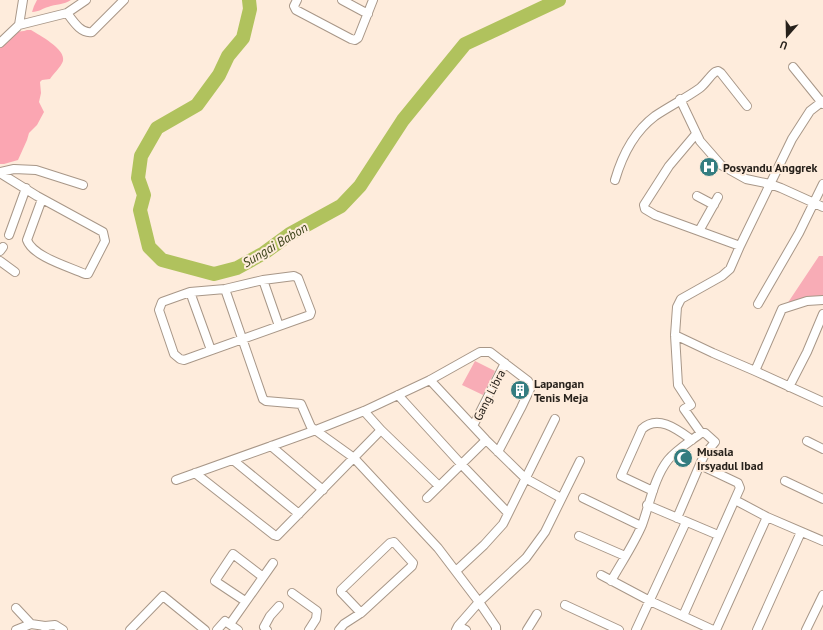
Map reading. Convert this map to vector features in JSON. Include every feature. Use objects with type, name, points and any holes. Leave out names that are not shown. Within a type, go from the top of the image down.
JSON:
[{"type":"street","points":[[19,25],[23,0]]},
{"type":"street","points":[[0,43],[19,25],[67,13],[86,0]]},
{"type":"street","points":[[67,13],[83,31],[88,33],[92,32],[124,0]]},
{"type":"street","points":[[296,0],[294,6],[296,10],[355,40],[358,38],[373,0]]},
{"type":"street","points":[[342,0],[368,14]]},
{"type":"street","points":[[677,518],[705,454],[715,442],[705,433],[701,433],[684,409],[691,405],[678,385],[676,334],[677,307],[682,299],[730,270],[740,246],[798,128],[810,111],[822,102],[794,67]]},
{"type":"street","points":[[615,180],[619,164],[629,145],[639,132],[654,117],[701,87],[715,72],[721,73],[747,106]]},
{"type":"street","points":[[680,99],[700,141],[707,150],[727,169],[746,179],[770,184],[823,207]]},
{"type":"street","points":[[696,134],[666,170],[644,205],[645,209],[655,215],[740,246]]},
{"type":"street","points":[[0,172],[14,169],[36,170],[83,185]]},
{"type":"street","points":[[0,172],[42,199],[103,232],[105,241],[88,274],[48,259],[30,246],[27,240],[42,199]]},
{"type":"street","points":[[758,304],[799,233],[823,184]]},
{"type":"street","points":[[9,235],[26,188]]},
{"type":"street","points":[[698,196],[714,205]]},
{"type":"street","points":[[699,231],[718,197]]},
{"type":"street","points":[[0,261],[15,272]]},
{"type":"street","points":[[294,276],[298,278],[311,312],[310,315],[184,360],[180,359],[174,354],[159,310],[162,302],[190,292],[224,289],[263,280],[294,276]]},
{"type":"street","points":[[263,280],[279,326]]},
{"type":"street","points":[[224,289],[263,399],[269,401],[300,403],[311,426],[354,458],[438,548],[479,602],[496,627],[496,630]]},
{"type":"street","points":[[190,292],[211,350]]},
{"type":"street","points":[[755,371],[782,310],[786,306],[813,300],[823,300]]},
{"type":"street","points":[[789,387],[807,352],[823,314]]},
{"type":"street","points":[[676,334],[713,353],[823,402]]},
{"type":"street","points":[[176,480],[316,430],[364,411],[430,380],[480,352],[490,352],[530,384],[530,388],[521,408],[498,452]]},
{"type":"street","name":"Gang Libra","points":[[473,426],[505,363]]},
{"type":"street","points":[[430,380],[486,440],[525,478],[561,498]]},
{"type":"street","points":[[398,395],[508,513]]},
{"type":"street","points":[[364,411],[381,430],[439,486]]},
{"type":"street","points":[[456,571],[484,545],[503,524],[555,419]]},
{"type":"street","points":[[653,491],[621,477],[620,474],[642,429],[647,424],[664,424],[676,428],[692,440]]},
{"type":"street","points":[[195,473],[274,535],[279,535],[381,430]]},
{"type":"street","points":[[611,581],[641,526],[647,505],[668,461],[673,454],[701,433]]},
{"type":"street","points":[[427,498],[486,440]]},
{"type":"street","points":[[806,442],[823,449]]},
{"type":"street","points":[[271,446],[323,490]]},
{"type":"street","points":[[233,460],[299,514]]},
{"type":"street","points":[[466,630],[457,628],[479,602],[526,558],[545,532],[580,461]]},
{"type":"street","points":[[683,616],[740,488],[738,483],[700,465]]},
{"type":"street","points":[[785,481],[823,499]]},
{"type":"street","points":[[583,498],[641,526]]},
{"type":"street","points":[[735,500],[767,517],[823,541]]},
{"type":"street","points":[[647,505],[718,535]]},
{"type":"street","points":[[601,575],[650,602],[714,630],[767,517]]},
{"type":"street","points":[[636,630],[686,522]]},
{"type":"street","points":[[757,630],[801,532]]},
{"type":"street","points":[[579,536],[625,556]]},
{"type":"street","points":[[339,630],[344,624],[361,613],[412,566],[413,563],[394,542],[390,543],[342,589],[341,592],[361,613]]},
{"type":"street","points":[[245,601],[214,581],[233,554],[263,577]]},
{"type":"street","points":[[230,624],[273,563]]},
{"type":"street","points":[[292,593],[317,611],[316,618],[309,630]]},
{"type":"street","points":[[806,630],[823,594]]},
{"type":"street","points":[[130,630],[163,596],[205,630]]},
{"type":"street","points":[[566,605],[619,630]]},
{"type":"street","points":[[266,630],[264,627],[270,616],[279,606]]},
{"type":"street","points":[[16,608],[31,624],[45,628],[56,625],[62,630]]},
{"type":"street","points":[[527,630],[537,614]]},
{"type":"street","points":[[217,630],[224,622],[230,624],[238,630]]},
{"type":"street","points":[[16,630],[31,624]]},
{"type":"shaded area","points":[[37,0],[71,0],[66,3],[32,12]]},
{"type":"shaded area","points":[[31,30],[56,47],[63,56],[63,61],[61,66],[50,79],[42,80],[40,82],[41,93],[39,102],[44,112],[37,125],[29,133],[18,160],[0,164],[0,39],[14,32]]},
{"type":"shaded area","points":[[819,256],[823,256],[823,297],[787,304]]},
{"type":"shaded area","points":[[475,361],[495,371],[483,395],[462,385]]},
{"type":"waterway","name":"Sungai Babon","points":[[249,0],[250,9],[243,38],[228,56],[219,75],[197,105],[157,128],[141,156],[138,178],[144,195],[140,210],[149,247],[162,260],[214,274],[237,268],[264,253],[290,234],[341,206],[360,186],[403,120],[465,44],[559,0]]},
{"type":"place","name":"Posyandu Anggrek","points":[[709,167]]},
{"type":"place","name":"Lapangan Tenis Meja","points":[[520,390]]},
{"type":"place","name":"Musala Irsyadul Ibad","points":[[683,458]]}]
